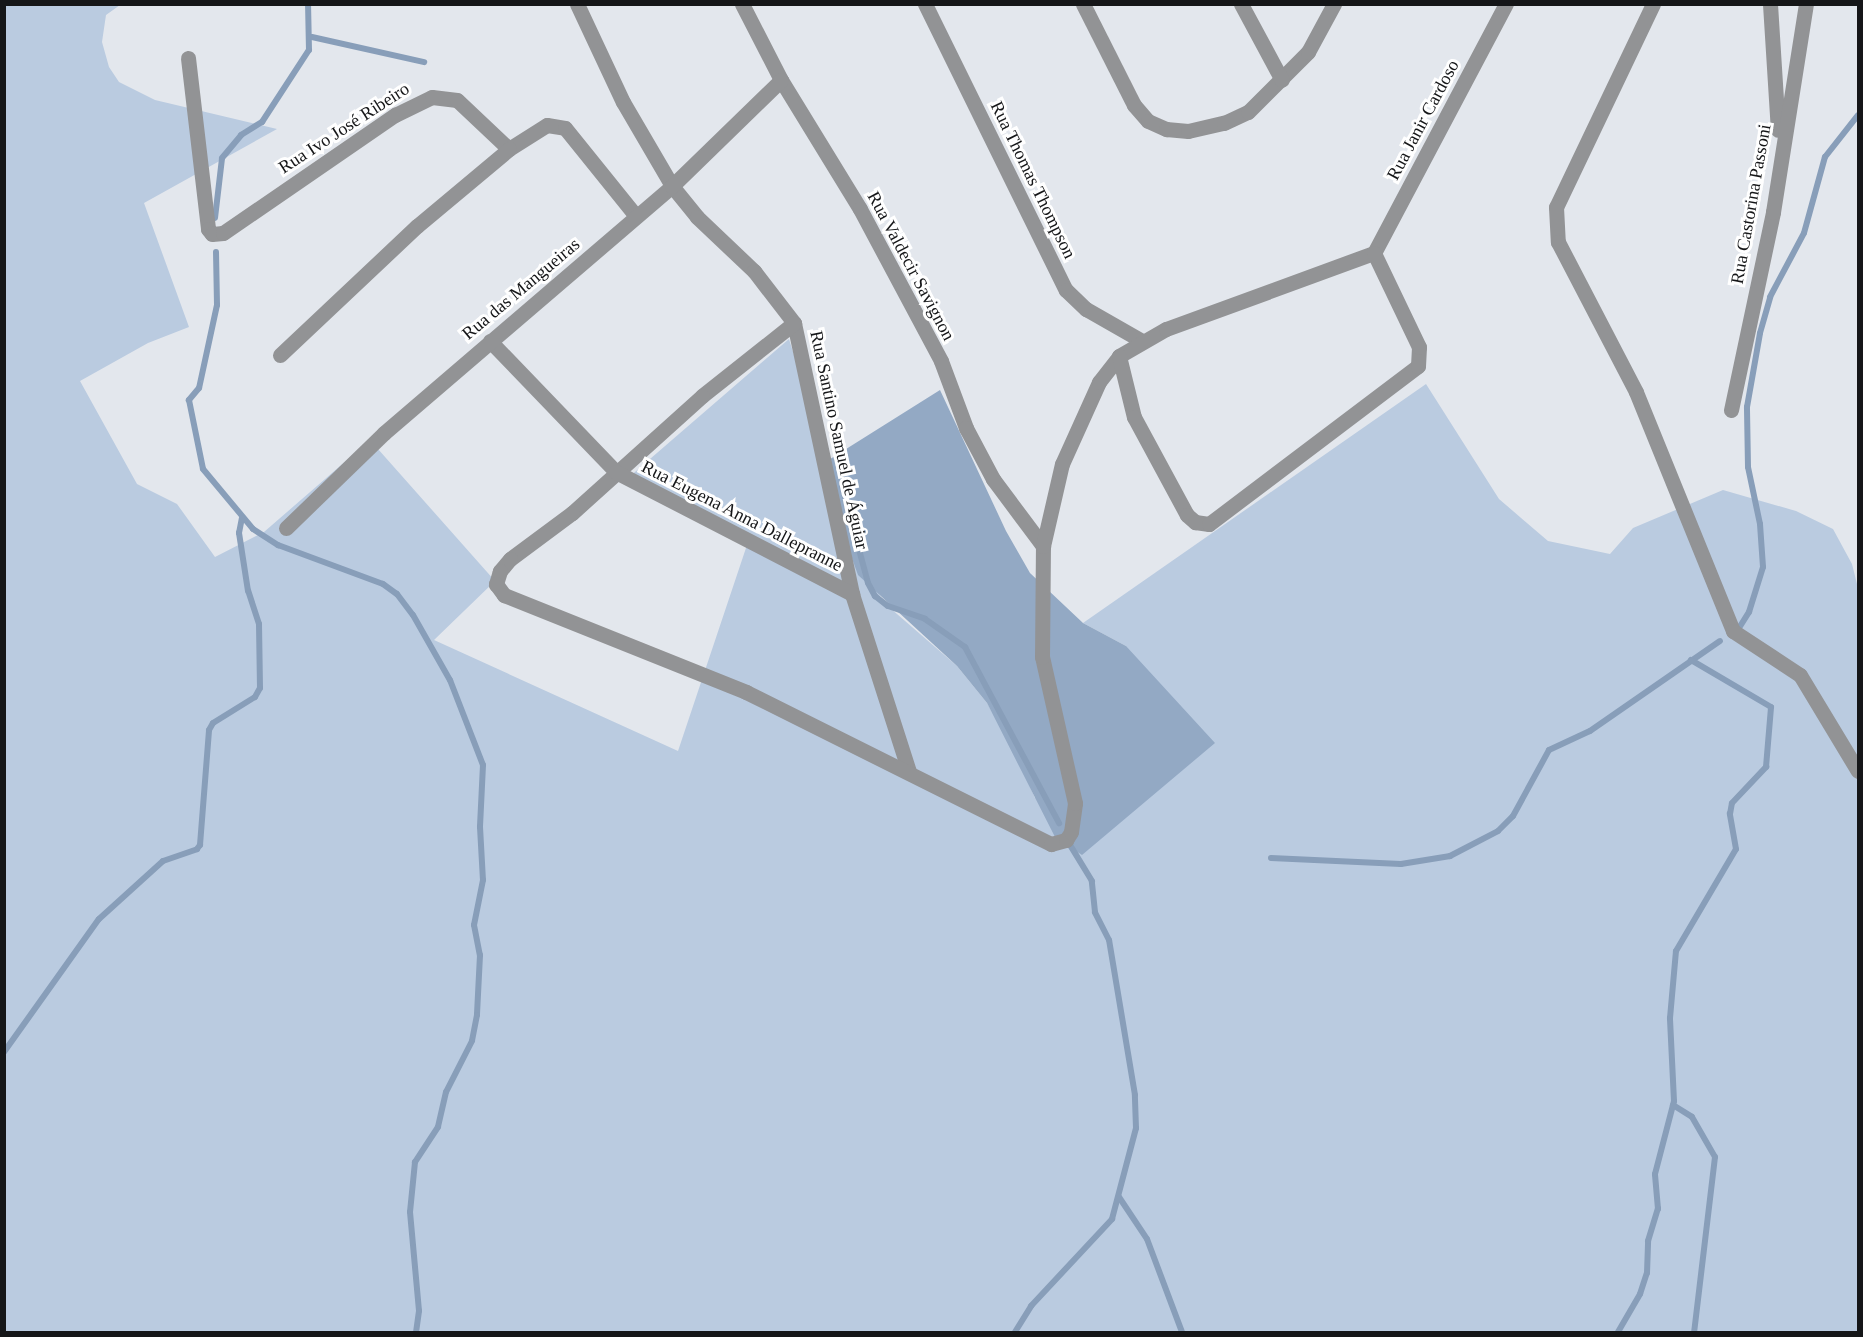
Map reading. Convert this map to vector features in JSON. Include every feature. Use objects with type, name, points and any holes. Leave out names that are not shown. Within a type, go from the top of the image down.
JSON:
[{"type":"street","name":"Rua Santino Samuel de Águiar","points":[[577,4],[623,102],[672,186],[697,218],[754,271],[794,323],[852,594],[909,772]]},
{"type":"street","name":"Rua Valdecir Savignon","points":[[742,4],[781,80],[860,209],[941,361],[966,428],[993,479],[1043,546]]},
{"type":"street","name":"Rua Thomas Thompson","points":[[925,4],[1066,290],[1086,309],[1142,341]]},
{"type":"street","points":[[1083,4],[1134,105],[1148,121],[1166,129],[1188,130],[1224,123],[1248,112],[1308,52],[1334,4]]},
{"type":"street","points":[[1241,4],[1282,80]]},
{"type":"street","name":"Rua Janir Cardoso","points":[[1374,253],[1506,4]]},
{"type":"street","points":[[1653,4],[1556,207],[1558,242],[1636,392],[1733,631],[1800,675],[1858,771]]},
{"type":"street","points":[[1770,4],[1780,153]]},
{"type":"street","name":"Rua Castorina Passoni","points":[[1731,410],[1773,212],[1780,153],[1806,4]]},
{"type":"street","name":"Rua Ivo José Ribeiro","points":[[188,58],[208,229],[216,235],[223,233],[422,100],[457,100],[509,148]]},
{"type":"street","name":"Rua das Mangueiras","points":[[286,528],[384,433],[672,186],[781,80]]},
{"type":"street","points":[[280,355],[408,234],[509,148],[547,125],[565,128],[636,216]]},
{"type":"street","points":[[794,323],[702,396],[505,565],[496,584],[504,595],[746,692],[909,772],[1036,839],[1051,844],[1066,840],[1074,824],[1075,803],[1042,657],[1043,546],[1062,464],[1073,432],[1099,382],[1119,356],[1142,341],[1253,296],[1374,253],[1419,347],[1418,366],[1209,524],[1195,522],[1187,515],[1134,417],[1119,356]]},
{"type":"street","name":"Rua Eugena Anna Dallepranne","points":[[490,341],[616,472],[852,594]]},
{"type":"shaded area","points":[[5,5],[120,5],[106,15],[102,42],[109,67],[119,82],[155,100],[277,129],[144,203],[189,327],[148,343],[80,381],[137,484],[177,504],[215,557],[264,532],[370,440],[495,581],[434,640],[678,751],[749,539],[628,478],[789,339],[827,460],[882,601],[957,666],[987,703],[1017,756],[1035,798],[1126,646],[1083,623],[1426,384],[1499,499],[1548,541],[1610,554],[1633,528],[1723,490],[1796,511],[1833,529],[1852,564],[1858,588],[1858,1332],[5,1332]]},
{"type":"shaded area","points":[[940,390],[1006,531],[1030,573],[1083,623],[1126,646],[1215,743],[1082,855],[1055,837],[987,703],[957,666],[858,575],[844,536],[827,461]]},
{"type":"waterway","points":[[215,218],[222,158],[241,135],[262,122],[309,50],[308,4]]},
{"type":"waterway","points":[[312,37],[424,62]]},
{"type":"waterway","points":[[1739,628],[1749,612],[1763,567],[1760,524],[1748,467],[1747,407],[1760,333],[1770,297],[1804,233],[1825,157],[1858,115]]},
{"type":"waterway","points":[[216,252],[217,305],[199,388],[189,400],[203,469],[253,529],[278,545],[383,584],[397,594],[413,615],[450,680],[483,765],[480,827],[483,880],[474,925],[480,955],[477,1015],[472,1041],[446,1092],[438,1127],[415,1162],[410,1212],[419,1311],[416,1332]]},
{"type":"waterway","points":[[842,486],[868,583],[875,596],[888,606],[925,619],[965,647],[1059,823]]},
{"type":"waterway","points":[[4,1052],[99,919],[163,861],[197,849],[200,845],[209,730],[213,723],[255,697],[260,688],[259,624],[248,591],[239,533],[242,518]]},
{"type":"waterway","points":[[1271,858],[1401,864],[1450,856],[1498,831],[1513,816],[1549,750],[1590,731],[1720,641]]},
{"type":"waterway","points":[[1618,1332],[1640,1294],[1647,1273],[1648,1241],[1658,1209],[1655,1174],[1674,1101],[1670,1018],[1676,951],[1736,849],[1730,814],[1732,803],[1766,767],[1771,707],[1691,660]]},
{"type":"waterway","points":[[1015,1332],[1031,1306],[1112,1219],[1136,1128],[1135,1095],[1109,940],[1095,912],[1092,881],[1070,845]]},
{"type":"waterway","points":[[1673,1105],[1692,1117],[1715,1157],[1694,1332]]},
{"type":"waterway","points":[[1119,1197],[1147,1239],[1182,1332]]}]
